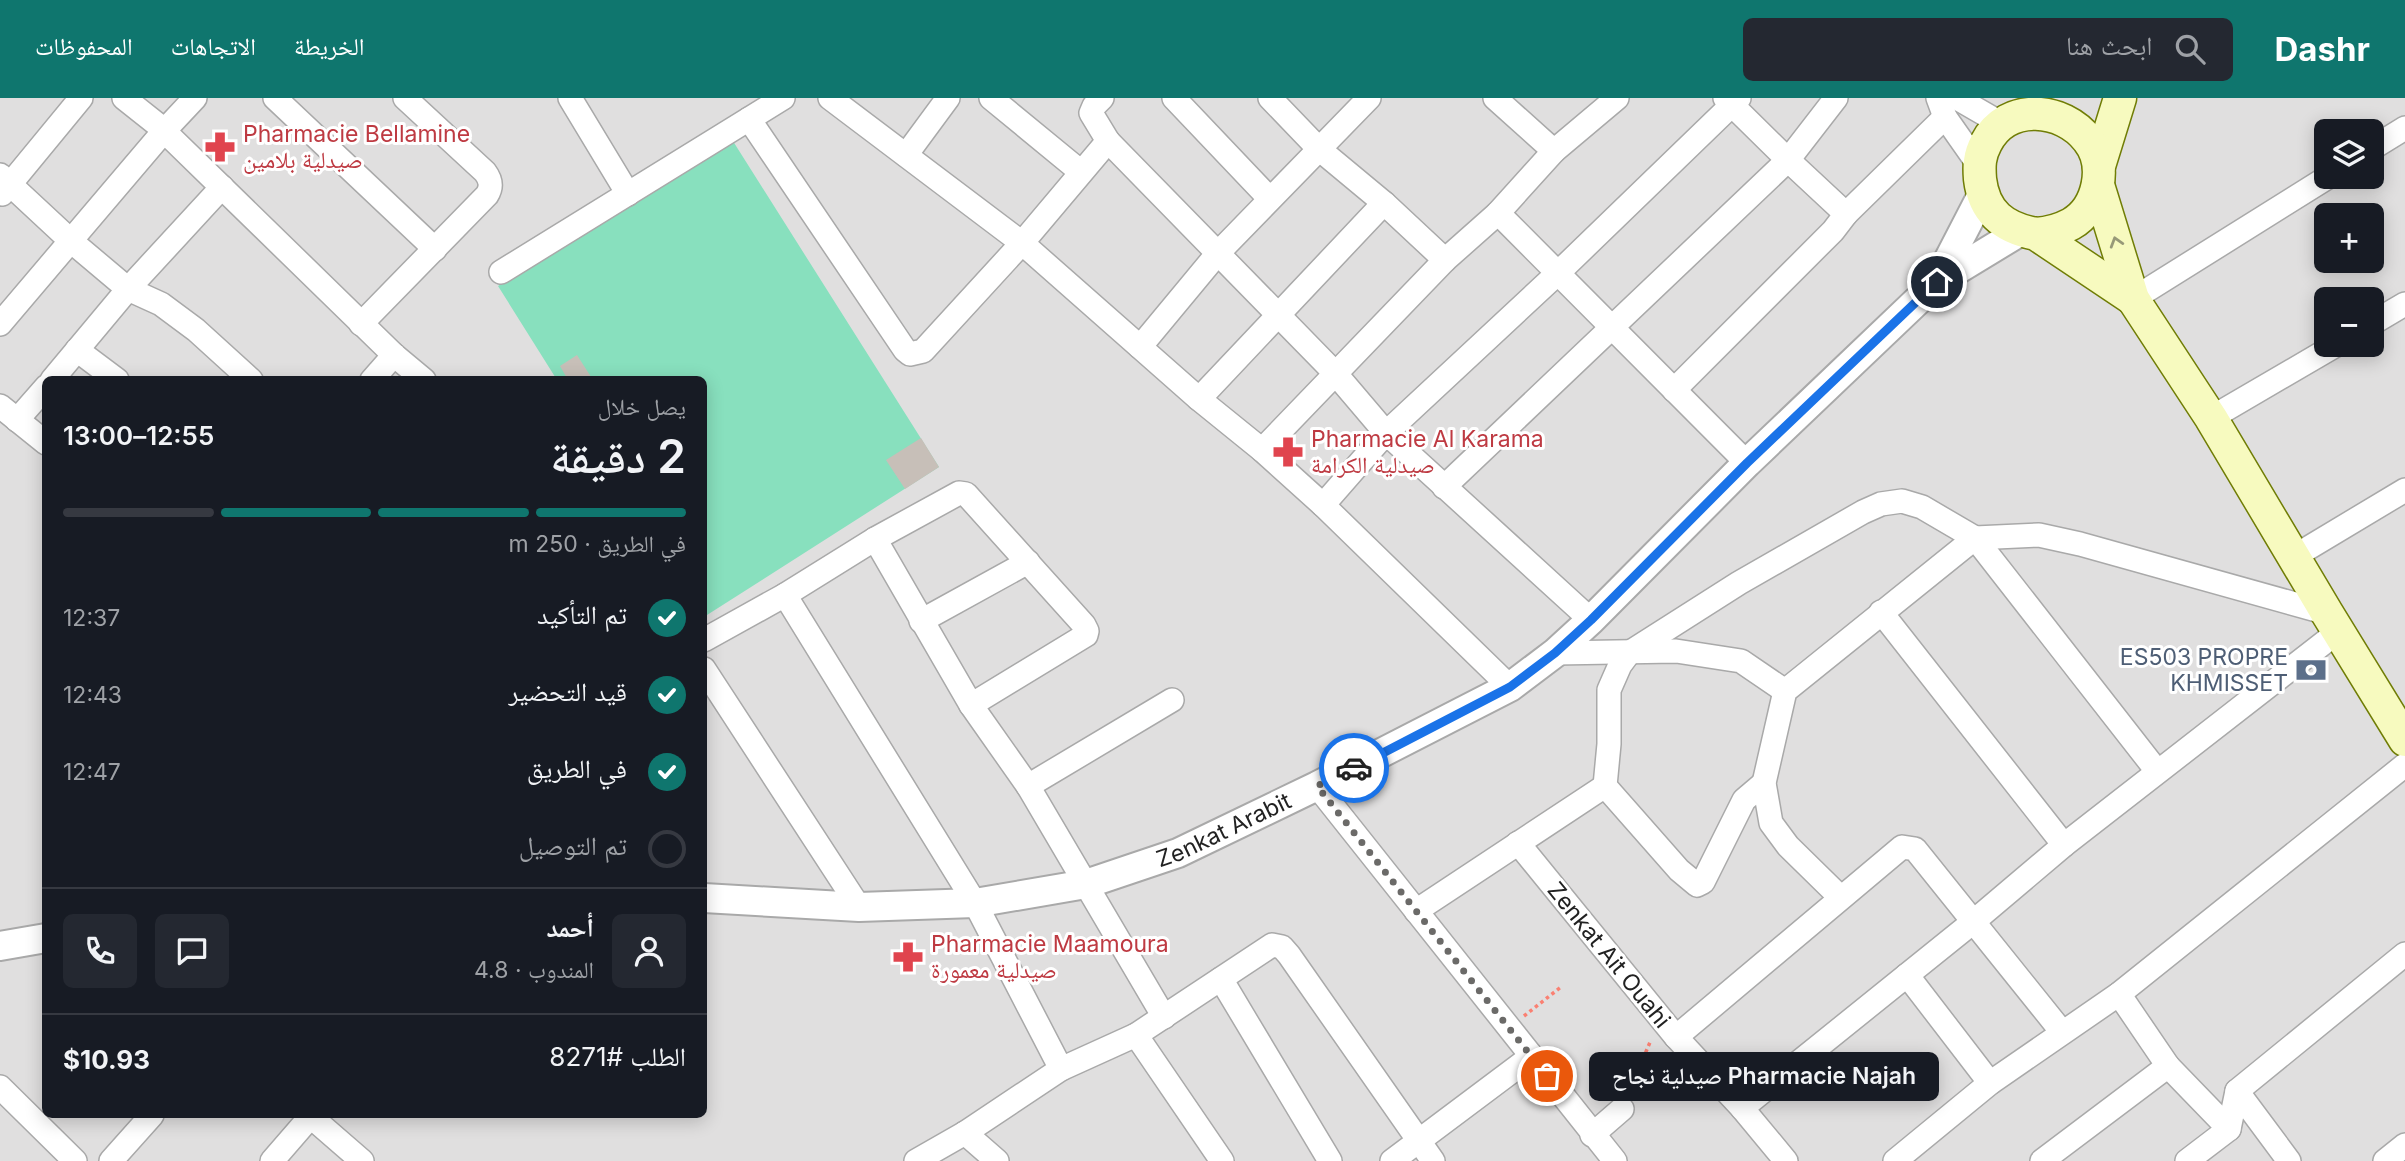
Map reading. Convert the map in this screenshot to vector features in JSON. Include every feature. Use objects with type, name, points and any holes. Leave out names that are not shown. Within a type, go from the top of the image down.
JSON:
[{"type":"main road","points":[[2050,98],[2012,120],[1986,142],[1978,164],[1982,195],[1991,211],[2004,223],[2028,232],[2133,299]]},
{"type":"main road","points":[[2028,232],[2051,232],[2073,223],[2089,206],[2120,98]]},
{"type":"main road","points":[[2012,120],[2042,113],[2062,118],[2080,129],[2093,146],[2098,175],[2133,299],[2211,418],[2405,740]]},
{"type":"street","points":[[81,98],[3,185],[128,289],[161,304],[196,330],[247,376]]},
{"type":"street","points":[[124,98],[164,131],[361,324],[419,376]]},
{"type":"street","points":[[0,324],[195,98]]},
{"type":"street","points":[[275,98],[435,249]]},
{"type":"street","points":[[361,324],[491,189],[485,172],[405,98]]},
{"type":"street","points":[[570,98],[628,194]]},
{"type":"street","points":[[501,272],[783,98]]},
{"type":"street","points":[[830,98],[1022,243],[1199,399],[1262,450],[1324,505],[1510,687]]},
{"type":"street","points":[[906,155],[948,98]]},
{"type":"street","points":[[991,98],[1081,172]]},
{"type":"street","points":[[1102,98],[1091,113],[1108,141],[1276,316],[1335,373],[1386,433],[1591,620]]},
{"type":"street","points":[[1174,98],[1270,200]]},
{"type":"street","points":[[1270,98],[1320,149],[1384,203],[1445,260]]},
{"type":"street","points":[[1140,347],[1218,253],[1369,98]]},
{"type":"street","points":[[1262,450],[1445,260],[1499,213],[1554,151],[1617,98]]},
{"type":"street","points":[[1444,487],[1788,160],[1836,98]]},
{"type":"street","points":[[1503,100],[1554,151]]},
{"type":"street","points":[[1324,505],[1386,433],[1559,272],[1732,101],[1788,160],[1846,214]]},
{"type":"street","points":[[1955,102],[2012,120]]},
{"type":"street","points":[[1955,102],[1978,164]]},
{"type":"street","points":[[1674,390],[1833,231],[1846,214],[1955,102]]},
{"type":"street","points":[[749,119],[910,354],[923,351],[1022,243],[1108,141]]},
{"type":"street","points":[[2384,141],[2405,128]]},
{"type":"street","points":[[2133,299],[2314,186]]},
{"type":"street","points":[[54,376],[128,289],[222,187]]},
{"type":"street","points":[[1937,282],[1982,195]]},
{"type":"street","points":[[1199,399],[1384,203]]},
{"type":"street","points":[[1499,213],[1747,463]]},
{"type":"street","points":[[1937,282],[2028,232]]},
{"type":"street","name":"Zenkat Arabit","points":[[707,898],[859,907],[975,903],[1086,884],[1178,853],[1317,786],[1510,687],[1555,653],[1747,463],[1937,282]]},
{"type":"street","points":[[2384,316],[2405,304]]},
{"type":"street","points":[[77,349],[112,376]]},
{"type":"street","points":[[376,376],[394,355]]},
{"type":"street","points":[[2211,418],[2315,357]]},
{"type":"street","points":[[42,390],[9,413],[42,440]]},
{"type":"street","points":[[2295,556],[2405,490]]},
{"type":"street","points":[[707,638],[785,595],[875,539],[960,493],[966,494],[1087,631],[1086,635],[971,705]]},
{"type":"street","points":[[1764,783],[1744,800],[1709,874],[1697,886],[1679,870],[1605,786],[1609,744],[1609,690],[1620,665],[1629,653],[1739,583],[1863,512],[1881,504],[1902,501],[1922,507],[1975,538],[2157,771]]},
{"type":"street","points":[[1840,897],[1788,846],[1771,823],[1764,783],[1785,691],[1975,538],[2039,535],[2080,544],[2333,622]]},
{"type":"street","points":[[875,539],[971,705],[1028,786],[1164,1017]]},
{"type":"street","points":[[921,621],[1027,562]]},
{"type":"street","points":[[785,595],[975,903],[1061,1069]]},
{"type":"street","points":[[1881,612],[2064,845]]},
{"type":"street","points":[[1742,1108],[2157,771],[2333,622]]},
{"type":"street","points":[[1555,653],[1676,651],[1741,661],[1785,691]]},
{"type":"street","points":[[707,674],[859,907]]},
{"type":"street","points":[[1028,786],[1172,700]]},
{"type":"street","points":[[1895,1161],[1990,1083],[2119,994],[2405,765]]},
{"type":"street","points":[[1317,786],[1615,1161]]},
{"type":"street","points":[[1416,911],[1605,786]]},
{"type":"street","name":"Zenkat Ait Ouahi","points":[[1518,843],[1676,1037],[1742,1108],[1775,1157]]},
{"type":"street","points":[[1676,1037],[1902,847],[1915,849],[2062,1032]]},
{"type":"street","points":[[0,946],[42,939]]},
{"type":"street","points":[[916,1161],[965,1133],[1061,1069],[1136,1035],[1272,945],[1282,947],[1433,1161]]},
{"type":"street","points":[[2188,1161],[2228,1129],[2237,1091],[2405,954]]},
{"type":"street","points":[[1907,975],[1990,1083]]},
{"type":"street","points":[[1220,979],[1330,1161]]},
{"type":"street","points":[[2119,994],[2168,1066],[2228,1129]]},
{"type":"street","points":[[1136,1035],[1222,1161]]},
{"type":"street","points":[[1392,1161],[1532,1056]]},
{"type":"street","points":[[2042,1161],[2168,1066]]},
{"type":"street","points":[[0,1087],[75,1161]]},
{"type":"street","points":[[2237,1091],[2289,1161]]},
{"type":"street","points":[[1592,1135],[1622,1109]]},
{"type":"street","points":[[111,1161],[149,1118]]},
{"type":"street","points":[[272,1161],[308,1118]]},
{"type":"street","points":[[312,1118],[362,1161]]},
{"type":"street","points":[[965,1133],[997,1161]]},
{"type":"street","points":[[2385,1161],[2405,1145]]},
{"type":"path","points":[[1508,1028],[1561,987]]},
{"type":"path","points":[[1622,1109],[1660,1018]]},
{"type":"shaded area","points":[[0,98],[2405,98],[2405,1161],[0,1161]]},
{"type":"green space","points":[[731,138],[939,467],[707,615],[707,376],[554,376],[498,286]]},
{"type":"building","points":[[577,355],[590,376],[566,376],[560,366]]},
{"type":"building","points":[[921,438],[939,467],[905,489],[886,460]]},
{"type":"way so far","points":[[1354,768],[1317,786],[1547,1076]]},
{"type":"place","name":"Pharmacie Bellamine صيدلية بلامين","points":[[220,147]]},
{"type":"place","name":"Pharmacie Al Karama صيدلية الكرامة","points":[[1288,452]]},
{"type":"place","name":"ES503 PROPRE KHMISSET","points":[[2311,670]]},
{"type":"place","name":"Pharmacie Maamoura صيدلية معمورة","points":[[908,957]]},
{"type":"place","name":"Pharmacie Najah صيدلية نجاح","points":[[1547,1076]]},
{"type":"route","points":[[1354,768],[1510,687],[1555,653],[1747,463],[1937,282]]}]
